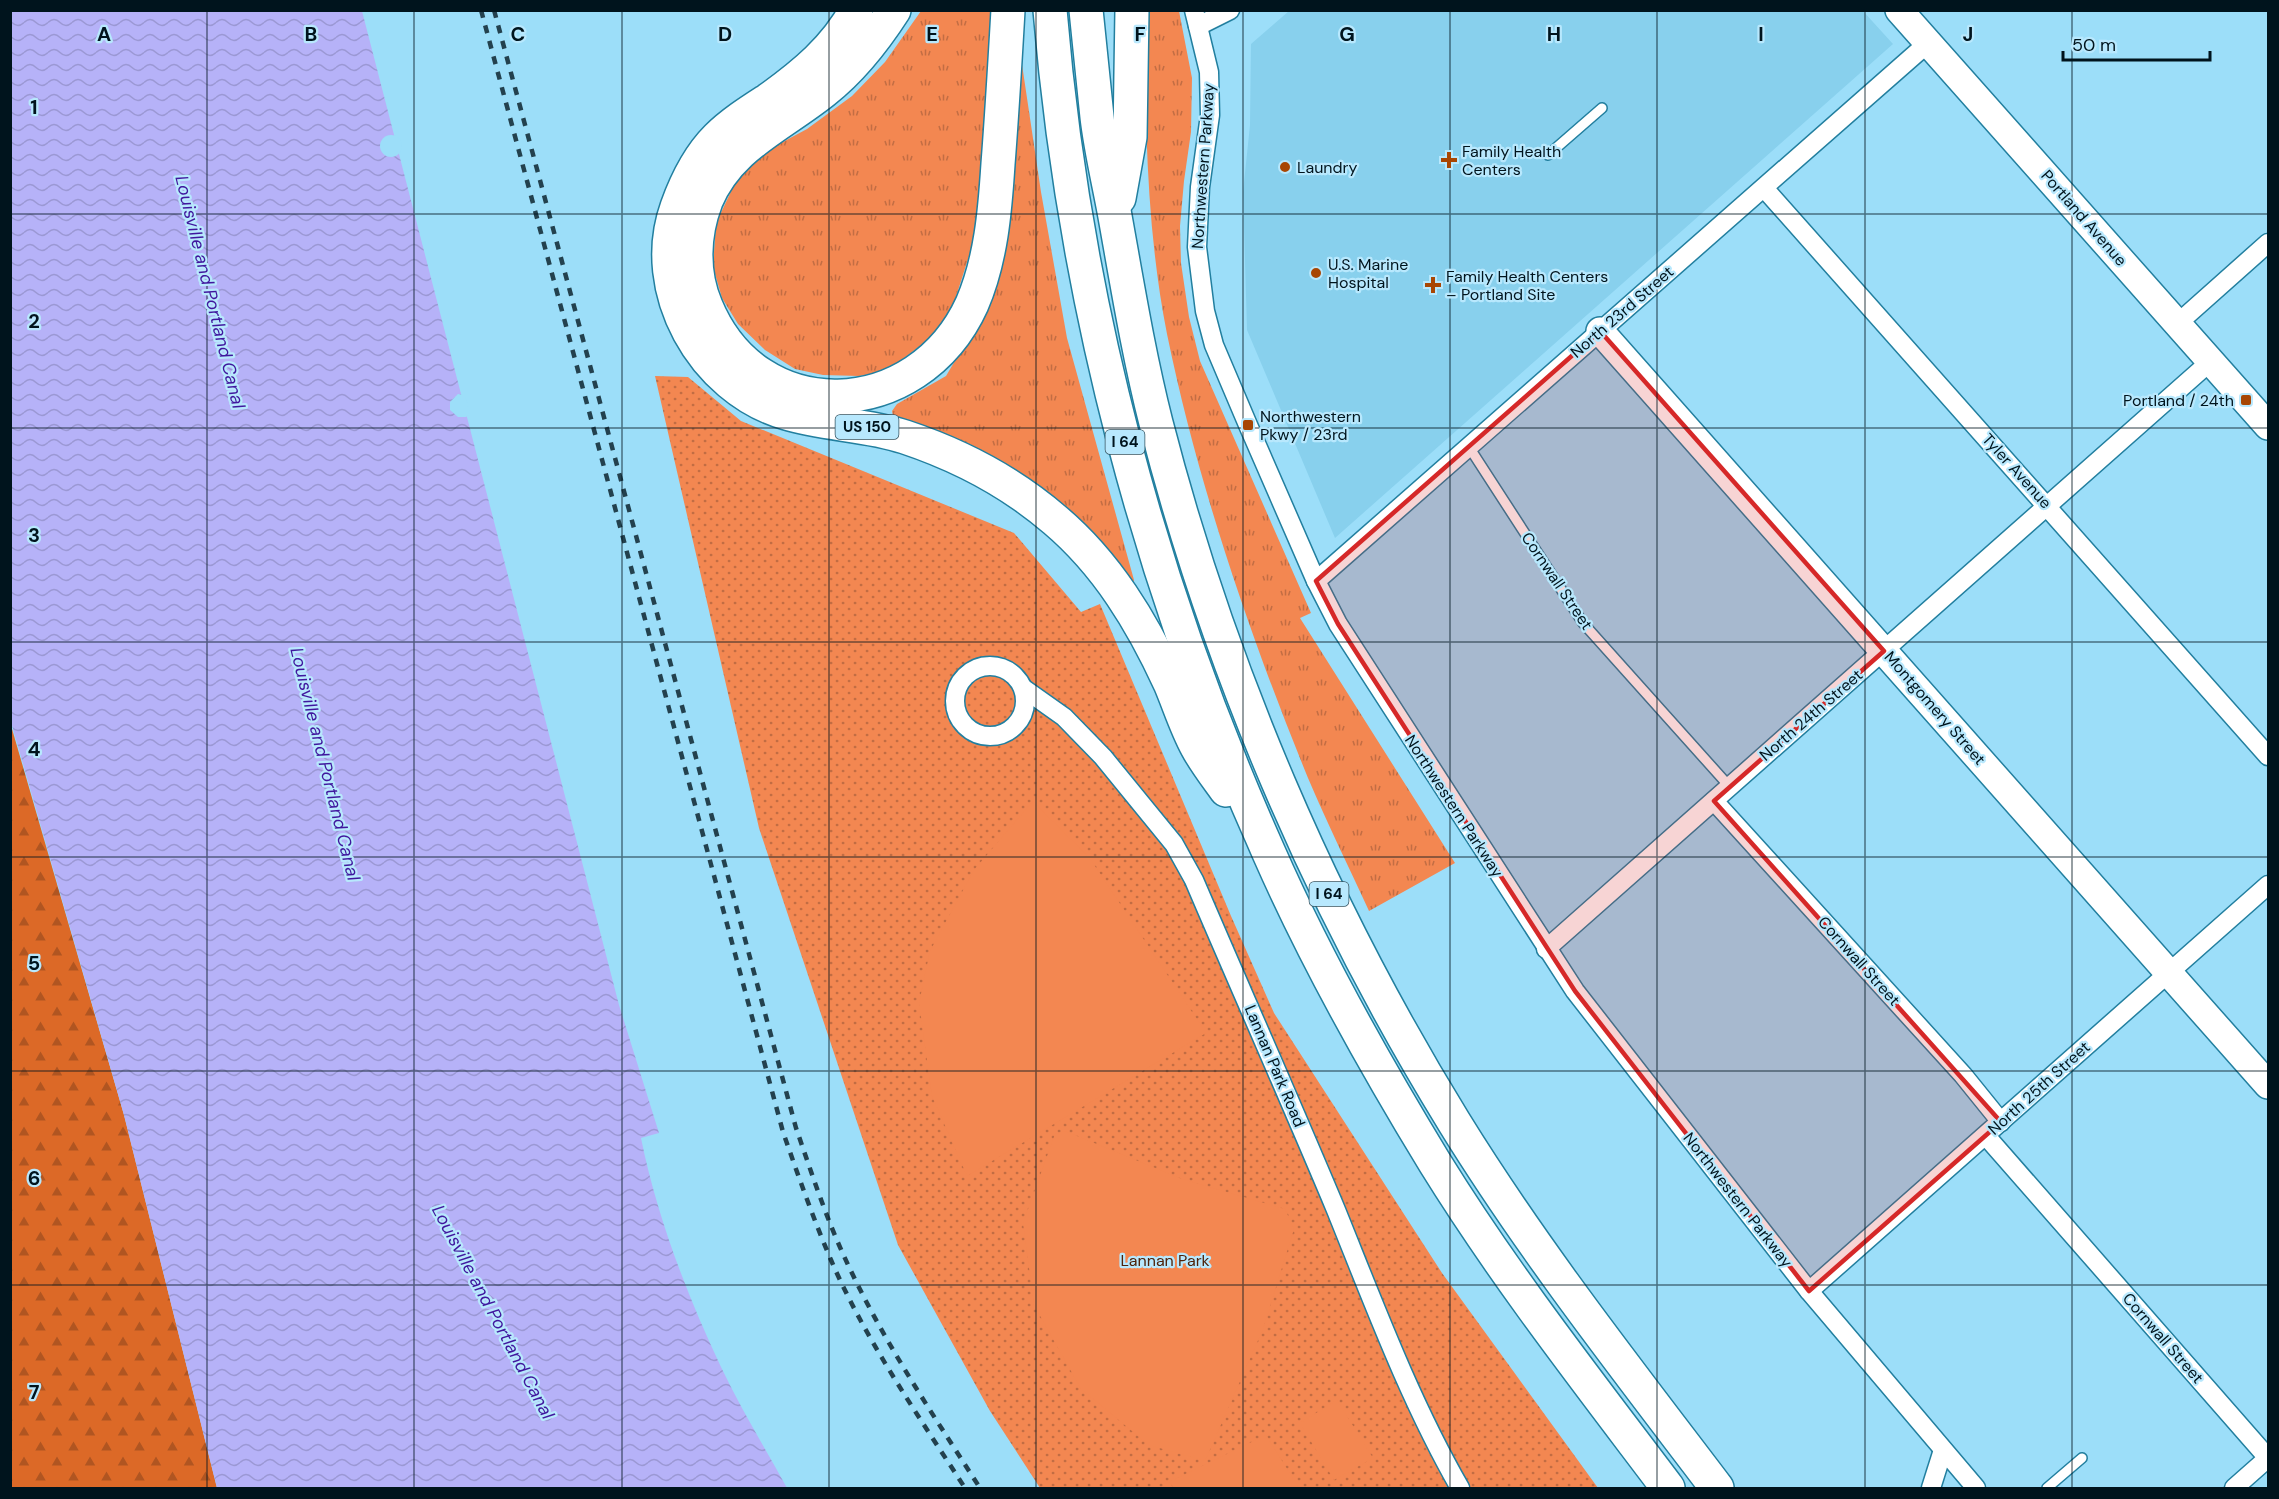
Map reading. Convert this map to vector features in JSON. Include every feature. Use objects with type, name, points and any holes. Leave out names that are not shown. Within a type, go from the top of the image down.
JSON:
[{"type":"highway","name":"US 150","points":[[856,10],[838,39],[811,67],[716,139],[689,178],[676,209],[669,248],[674,291],[683,320],[708,362],[731,385],[746,396],[784,413],[882,430],[940,450],[997,478],[1029,499],[1056,521],[1091,556],[1125,600],[1154,650],[1197,747],[1269,855]]},
{"type":"highway","points":[[894,10],[869,45],[842,76],[807,104],[748,145],[730,161],[717,179],[700,221],[695,256],[697,277],[703,300],[716,328],[746,363],[778,383],[808,394],[829,396],[865,393],[908,378],[930,361],[950,340],[970,307],[984,269],[993,220],[1008,10]]},
{"type":"highway","name":"I 64","points":[[1050,10],[1065,150],[1086,278],[1110,385],[1160,566],[1202,691],[1269,855],[1347,1013],[1437,1166],[1530,1304],[1668,1488]]},
{"type":"highway","name":"I 64","points":[[1086,10],[1097,119],[1134,324],[1156,421],[1212,611],[1278,780],[1329,894],[1392,1015],[1473,1151],[1537,1248],[1717,1488]]},
{"type":"highway","points":[[1115,218],[1130,137],[1132,10]]},
{"type":"street","points":[[1196,18],[1230,10]]},
{"type":"street","name":"Portland Avenue","points":[[1899,10],[2268,426]]},
{"type":"street","name":"Northwestern Parkway","points":[[1196,18],[1210,83],[1210,115],[1200,187],[1197,247],[1205,311],[1214,345],[1316,581],[1338,624],[1575,991],[1809,1291],[1976,1488]]},
{"type":"street","name":"North 23rd Street","points":[[1316,581],[1928,43]]},
{"type":"street","name":"Tyler Avenue","points":[[1764,188],[2268,756]]},
{"type":"street","points":[[2177,324],[2268,243]]},
{"type":"street","name":"Montgomery Street","points":[[1600,331],[2268,1086]]},
{"type":"street","name":"North 24th Street","points":[[1546,949],[2211,361]]},
{"type":"street","name":"Lannan Park Road","points":[[1023,688],[1064,717],[1103,757],[1174,844],[1194,880],[1295,1111],[1391,1343],[1444,1460],[1460,1488]]},
{"type":"street","name":"Cornwall Street","points":[[1714,801],[1963,1075],[2001,1122]]},
{"type":"street","name":"North 25th Street","points":[[1809,1291],[2268,885]]},
{"type":"street","name":"Cornwall Street","points":[[1986,1136],[2268,1458]]},
{"type":"street","points":[[1931,1488],[1943,1450]]},
{"type":"street","points":[[2234,1488],[2268,1458]]},
{"type":"lane","points":[[1548,155],[1602,108]]},
{"type":"lane","name":"Cornwall Street","points":[[1469,447],[1583,623],[1730,786]]},
{"type":"lane","points":[[2047,1488],[2082,1458]]},
{"type":"highlighted area","points":[[1600,331],[1884,651],[1714,801],[2001,1122],[1809,1291],[1575,991],[1338,624],[1316,581]]},
{"type":"shaded area","name":"Family Health Centers – Portland Site","points":[[1289,11],[1863,11],[1893,44],[1335,538],[1247,330],[1243,192],[1250,125],[1251,44]]},
{"type":"green space","points":[[921,11],[995,11],[978,228],[953,306],[937,333],[887,371],[859,376],[823,375],[795,369],[765,350],[738,324],[722,298],[713,267],[716,223],[736,181],[766,151],[807,129],[852,96],[885,62]]},
{"type":"green space","points":[[1145,11],[1179,11],[1192,78],[1191,132],[1180,226],[1181,263],[1189,317],[1200,361],[1311,613],[1300,618],[1455,863],[1369,911],[1308,778],[1246,615],[1210,503],[1180,391],[1160,294],[1151,213],[1146,132]]},
{"type":"green space","points":[[1020,51],[1041,192],[1067,338],[1134,580],[1132,589],[893,416],[892,411],[897,404],[946,376],[972,332]]},
{"type":"green space","name":"Lannan Park","points":[[655,376],[688,377],[741,421],[1014,533],[1081,612],[1100,604],[1274,1013],[1442,1273],[1598,1488],[1040,1488],[990,1411],[898,1245],[759,828]]},
{"type":"green space","points":[[10,722],[124,1115],[217,1488],[11,1488]]},
{"type":"green space","points":[[1033,801],[1091,860],[1206,1033],[967,1176],[932,1096],[919,1003],[930,951],[974,870]]},
{"type":"green space","points":[[1065,1131],[1182,1179],[1285,1209],[1294,1229],[1263,1329],[1205,1461],[1149,1445],[1081,1389],[1034,1305],[1023,1223],[1055,1134]]},
{"type":"green space","points":[[1337,1400],[1373,1458],[1334,1480],[1300,1423]]},
{"type":"green space","points":[[1266,1435],[1299,1488],[1174,1488],[1169,1482]]},
{"type":"water","name":"Louisville and Portland Canal","points":[[11,11],[362,11],[619,1005],[659,1133],[641,1138],[655,1197],[674,1255],[708,1340],[787,1488],[217,1488],[124,1115],[11,722]]},
{"type":"pier","points":[[391,135],[399,138],[402,146],[399,154],[391,157],[383,154],[380,146],[383,138]]},
{"type":"pier","points":[[458,394],[465,395],[470,414],[466,417],[458,417],[450,410],[450,402]]},
{"type":"railway","points":[[481,10],[783,1132],[831,1260],[860,1320],[965,1488]]},
{"type":"railway","points":[[494,10],[796,1128],[818,1193],[858,1286],[908,1375],[980,1488]]},
{"type":"place","name":"Family Health Centers","points":[[1449,160]]},
{"type":"place","name":"Laundry","points":[[1285,167]]},
{"type":"place","name":"U.S. Marine Hospital","points":[[1316,273]]},
{"type":"place","name":"Family Health Centers – Portland Site","points":[[1433,285]]},
{"type":"place","name":"Portland / 24th","points":[[2246,400]]},
{"type":"place","name":"Northwestern Pkwy / 23rd","points":[[1248,425]]}]
